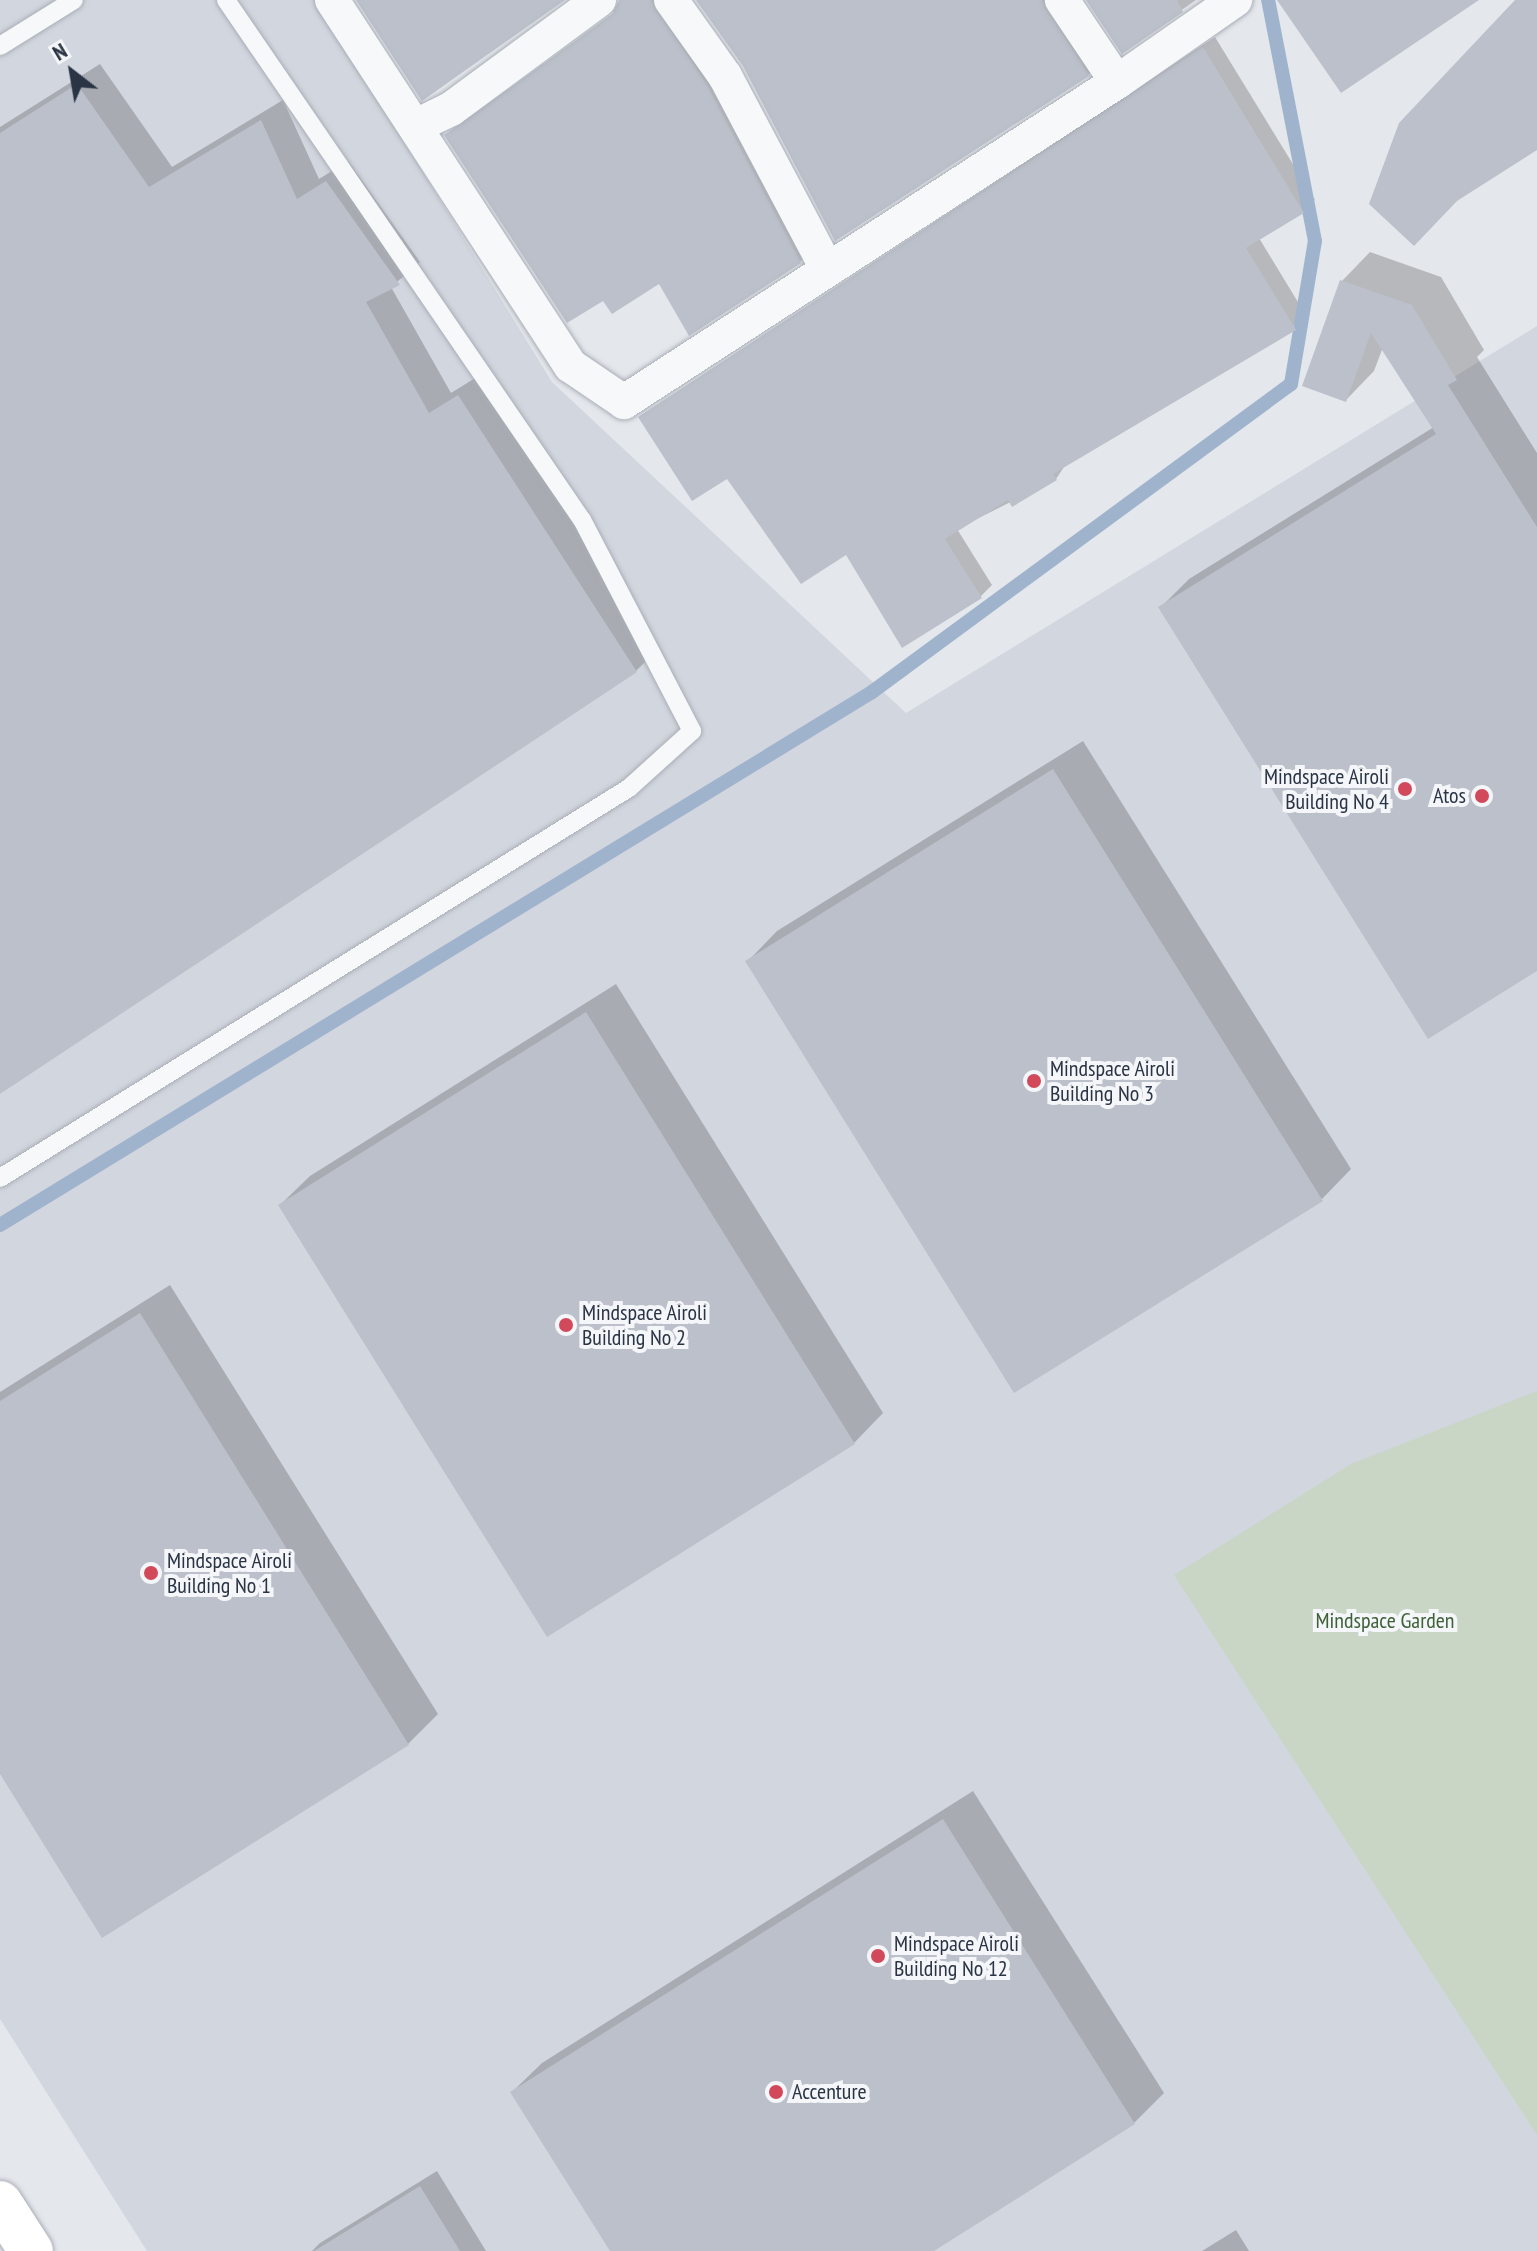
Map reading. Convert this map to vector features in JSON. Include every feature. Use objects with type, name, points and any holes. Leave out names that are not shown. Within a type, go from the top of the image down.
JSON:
[{"type":"main road","points":[[0,2203],[31,2251]]},
{"type":"street","points":[[332,0],[571,366],[624,402],[826,267],[1117,82],[1235,0]]},
{"type":"street","points":[[416,126],[451,109],[599,0]]},
{"type":"street","points":[[671,0],[725,76],[826,267]]},
{"type":"street","points":[[1062,0],[1117,82]]},
{"type":"lane","points":[[0,46],[74,0]]},
{"type":"lane","points":[[0,1178],[629,788],[692,731],[582,520],[226,0]]},
{"type":"shaded area","points":[[0,0],[317,0],[552,382],[906,713],[1537,326],[1537,2251],[147,2251],[0,2019]]},
{"type":"green space","name":"Mindspace Garden","points":[[1537,1391],[1537,2135],[1174,1575],[1351,1464]]},
{"type":"building","points":[[356,0],[565,0],[422,101]]},
{"type":"building","points":[[619,0],[651,0],[708,87],[801,263],[689,336],[659,284],[612,314],[603,301],[567,323],[444,135],[611,16]]},
{"type":"building","points":[[696,0],[1042,0],[1089,76],[835,241],[743,66]]},
{"type":"building","points":[[1086,0],[1177,0],[1183,12],[1122,54]]},
{"type":"building","points":[[1277,0],[1479,0],[1341,93]]},
{"type":"building","points":[[1515,0],[1537,0],[1537,150],[1457,201],[1414,246],[1369,204],[1399,123]]},
{"type":"building","points":[[1203,47],[1304,213],[1246,248],[1296,330],[1053,474],[1057,480],[1012,507],[1008,500],[945,539],[982,598],[902,648],[846,555],[801,584],[727,479],[692,501],[638,417]]},
{"type":"building","points":[[77,84],[149,187],[261,120],[297,199],[326,181],[400,285],[366,302],[429,413],[458,395],[637,672],[0,1094],[0,133]]},
{"type":"building","name":"Mindspace Airoli Building No 4","points":[[1340,280],[1412,305],[1457,380],[1448,385],[1537,527],[1537,971],[1428,1039],[1158,607],[1436,434],[1371,333],[1346,402],[1302,386]]},
{"type":"building","name":"Mindspace Airoli Building No 3","points":[[1053,769],[1323,1201],[1014,1393],[745,961]]},
{"type":"building","name":"Mindspace Airoli Building No 2","points":[[586,1012],[855,1444],[547,1637],[278,1205]]},
{"type":"building","name":"Mindspace Airoli Building No 1","points":[[140,1313],[409,1745],[102,1938],[0,1774],[0,1401]]},
{"type":"building","name":"Mindspace Airoli Building No 12","points":[[943,1819],[1135,2124],[934,2251],[610,2251],[510,2092]]},
{"type":"building","points":[[420,2186],[460,2251],[314,2251]]},
{"type":"waterway","points":[[0,1225],[872,692],[1291,384],[1315,241],[1268,0]]},
{"type":"place","name":"Mindspace Airoli Building No 4","points":[[1405,789]]},
{"type":"place","name":"Atos","points":[[1482,796]]},
{"type":"place","name":"Mindspace Airoli Building No 3","points":[[1034,1081]]},
{"type":"place","name":"Mindspace Airoli Building No 2","points":[[566,1325]]},
{"type":"place","name":"Mindspace Airoli Building No 1","points":[[151,1573]]},
{"type":"place","name":"Mindspace Airoli Building No 12","points":[[878,1956]]},
{"type":"place","name":"Accenture","points":[[776,2092]]}]
